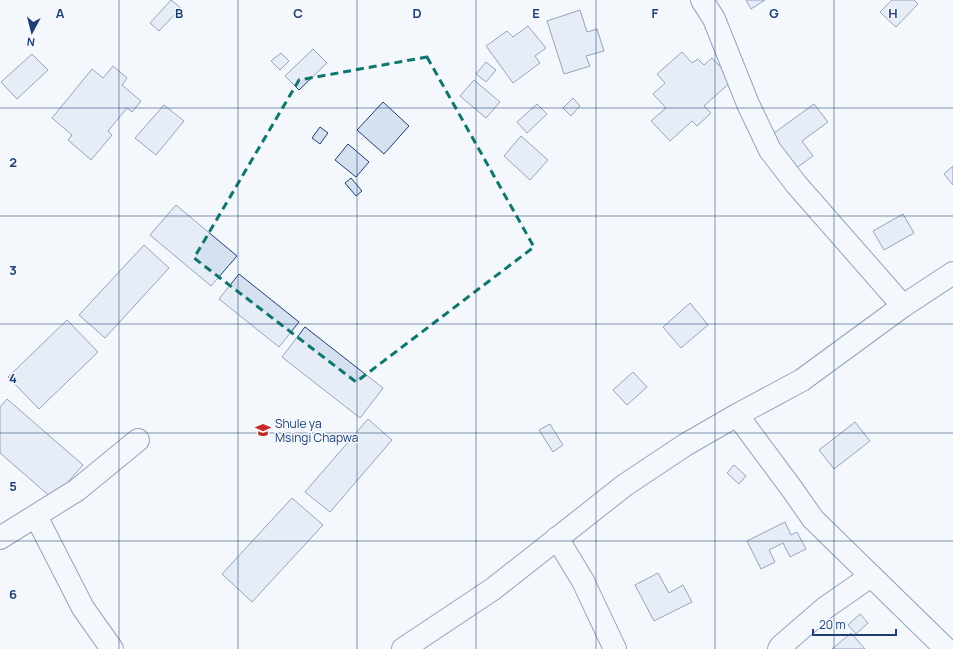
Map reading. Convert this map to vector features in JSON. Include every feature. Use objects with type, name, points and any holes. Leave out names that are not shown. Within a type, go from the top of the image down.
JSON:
[{"type":"street","points":[[702,0],[714,19],[748,104],[770,150],[796,184],[903,306]]},
{"type":"street","points":[[403,649],[493,589],[625,485],[685,445],[802,380],[903,306],[953,273]]},
{"type":"street","points":[[737,415],[813,519],[946,649]]},
{"type":"street","points":[[0,538],[77,490],[138,440]]},
{"type":"street","points":[[36,516],[83,608],[112,649]]},
{"type":"street","points":[[557,538],[583,581],[615,649]]},
{"type":"street","points":[[779,649],[825,608],[870,576]]},
{"type":"highlighted area","points":[[427,57],[534,247],[356,382],[194,258],[299,80]]},
{"type":"building","points":[[171,0],[181,8],[159,31],[150,23]]},
{"type":"building","points":[[746,0],[765,0],[751,9]]},
{"type":"building","points":[[892,0],[914,0],[918,4],[896,27],[880,12]]},
{"type":"building","points":[[580,10],[587,32],[597,29],[604,51],[586,56],[590,66],[564,74],[547,21]]},
{"type":"building","points":[[528,26],[546,48],[535,56],[540,63],[513,83],[486,46],[507,31],[513,37]]},
{"type":"building","points":[[313,49],[327,63],[299,90],[285,76]]},
{"type":"building","points":[[682,52],[692,63],[698,59],[704,65],[712,58],[733,80],[704,106],[711,113],[697,126],[692,121],[670,141],[651,121],[666,108],[653,94],[665,83],[657,74]]},
{"type":"building","points":[[281,53],[289,61],[280,70],[271,61]]},
{"type":"building","points":[[32,54],[48,70],[17,99],[1,82]]},
{"type":"building","points":[[486,62],[496,70],[486,82],[476,74]]},
{"type":"building","points":[[113,66],[127,78],[122,85],[141,101],[132,112],[127,108],[108,131],[112,135],[91,160],[68,140],[72,135],[52,118],[92,69],[103,78]]},
{"type":"building","points":[[474,80],[500,102],[486,118],[460,96]]},
{"type":"building","points":[[573,98],[580,106],[571,116],[563,108]]},
{"type":"building","points":[[383,102],[409,126],[384,154],[357,130]]},
{"type":"building","points":[[537,104],[547,114],[527,133],[517,122]]},
{"type":"building","points":[[814,104],[828,122],[802,141],[813,156],[795,169],[770,136]]},
{"type":"building","points":[[164,105],[184,121],[156,155],[135,138]]},
{"type":"building","points":[[320,127],[328,133],[320,144],[312,138]]},
{"type":"building","points":[[521,136],[548,160],[530,180],[504,156]]},
{"type":"building","points":[[348,144],[369,162],[356,177],[335,160]]},
{"type":"building","points":[[953,166],[953,185],[944,174]]},
{"type":"building","points":[[351,178],[362,191],[356,196],[345,183]]},
{"type":"building","points":[[176,205],[237,256],[211,286],[150,235]]},
{"type":"building","points":[[903,214],[914,233],[884,250],[873,231]]},
{"type":"building","points":[[144,245],[169,268],[105,338],[79,315]]},
{"type":"building","points":[[239,274],[299,322],[279,347],[219,299]]},
{"type":"building","points":[[690,303],[708,325],[681,348],[663,327]]},
{"type":"building","points":[[67,320],[98,352],[39,409],[8,377]]},
{"type":"building","points":[[305,327],[383,388],[360,418],[282,357]]},
{"type":"building","points":[[633,372],[647,387],[627,405],[613,390]]},
{"type":"building","points":[[7,399],[83,465],[53,499],[0,453],[0,407]]},
{"type":"building","points":[[368,419],[392,440],[330,512],[305,492]]},
{"type":"building","points":[[855,422],[870,441],[834,469],[819,450]]},
{"type":"building","points":[[550,424],[563,445],[553,452],[539,430]]},
{"type":"building","points":[[734,465],[746,476],[739,484],[727,473]]},
{"type":"building","points":[[292,498],[323,525],[252,602],[222,574]]},
{"type":"building","points":[[785,522],[791,535],[797,532],[806,549],[790,557],[783,543],[769,550],[775,562],[761,569],[747,541]]},
{"type":"building","points":[[658,573],[669,593],[683,585],[692,602],[654,621],[635,585]]},
{"type":"building","points":[[860,614],[868,623],[856,634],[848,625]]},
{"type":"building","points":[[851,633],[865,649],[832,649]]},
{"type":"place","name":"Shule ya Msingi Chapwa","points":[[263,430]]}]
